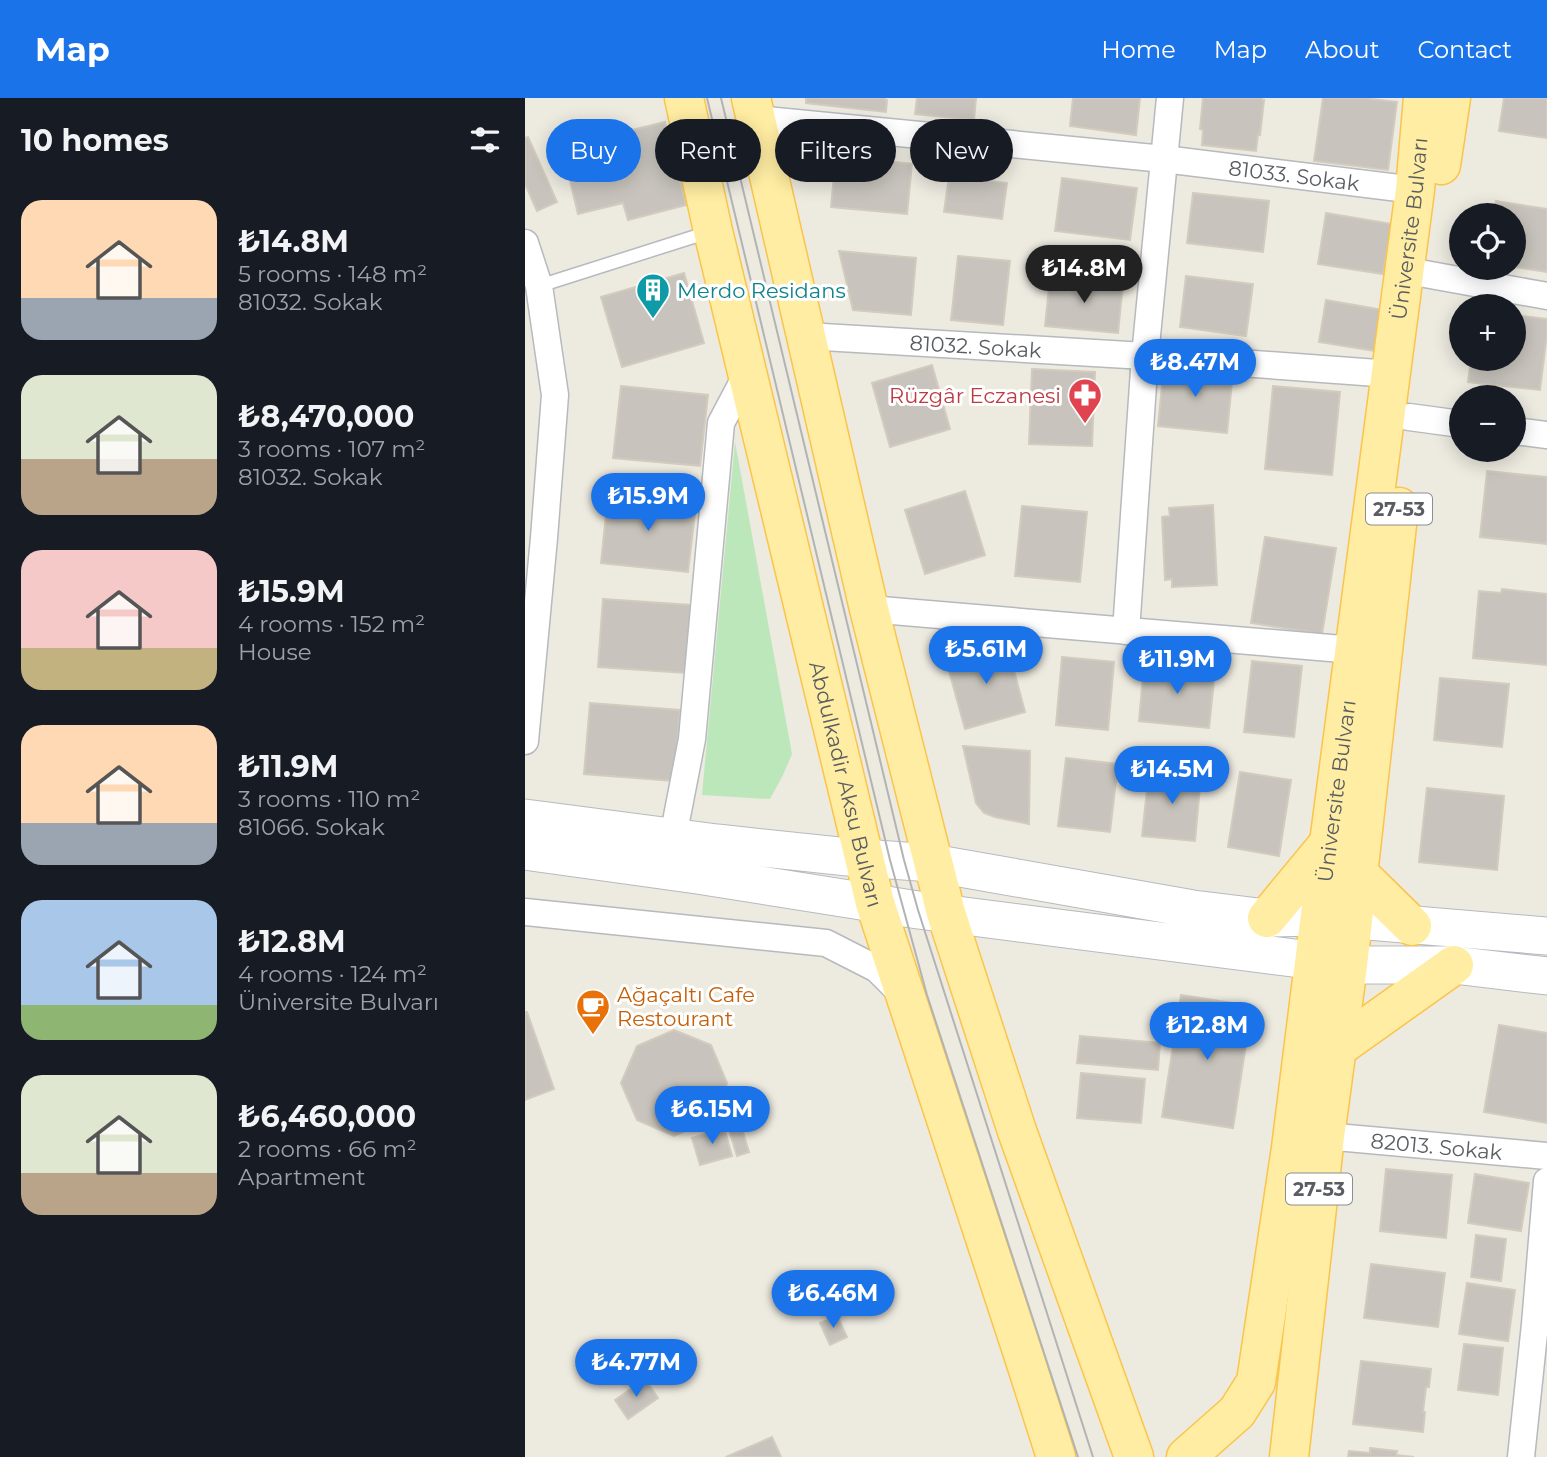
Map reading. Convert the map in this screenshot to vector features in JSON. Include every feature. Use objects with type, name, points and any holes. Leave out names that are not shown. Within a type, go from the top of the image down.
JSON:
[{"type":"main road","name":"Abdulkadir Aksu Bulvarı","points":[[684,98],[713,231],[875,903],[1056,1457]]},
{"type":"main road","name":"Üniversite Bulvarı","points":[[1186,1457],[1237,1412],[1255,1382],[1291,1148],[1331,963],[1337,919],[1329,843],[1415,190],[1423,98]]},
{"type":"main road","name":"Üniversite Bulvarı","points":[[1337,919],[1358,873],[1425,274],[1451,98]]},
{"type":"main road","points":[[754,108],[869,610],[946,913],[1021,1144],[1135,1457]]},
{"type":"main road","points":[[525,818],[673,837],[932,863],[1192,909],[1267,918],[1337,919],[1547,936]]},
{"type":"main road","points":[[1267,918],[1329,843]]},
{"type":"main road","points":[[525,851],[946,913],[1331,963],[1454,965],[1547,976]]},
{"type":"main road","points":[[1358,873],[1412,926]]},
{"type":"main road","name":"Üniversite Bulvarı","points":[[1289,1457],[1336,1049],[1331,963]]},
{"type":"main road","points":[[1336,1049],[1454,965]]},
{"type":"street","points":[[1126,631],[1145,356],[1170,98]]},
{"type":"street","name":"81033. Sokak","points":[[754,108],[1415,190]]},
{"type":"street","points":[[525,243],[539,286],[555,394],[534,537],[525,741]]},
{"type":"street","points":[[1425,274],[1547,296]]},
{"type":"street","name":"81032. Sokak","points":[[806,335],[1391,374]]},
{"type":"street","points":[[673,837],[692,739],[721,423],[748,372]]},
{"type":"street","points":[[1409,417],[1449,422]]},
{"type":"street","points":[[1526,432],[1547,435]]},
{"type":"street","points":[[869,610],[1354,650]]},
{"type":"street","points":[[525,912],[826,943],[877,969],[905,997]]},
{"type":"street","name":"82013. Sokak","points":[[1325,1136],[1547,1156]]},
{"type":"street","points":[[1521,1457],[1541,1325],[1547,1181]]},
{"type":"lane","points":[[539,286],[713,231]]},
{"type":"green space","points":[[735,442],[792,754],[770,799],[702,795]]},
{"type":"building","points":[[806,98],[882,98],[887,100],[886,112],[806,103]]},
{"type":"building","points":[[917,98],[976,98],[974,119],[915,114]]},
{"type":"building","points":[[1073,98],[1140,98],[1136,135],[1070,126]]},
{"type":"building","points":[[1203,98],[1264,100],[1256,151],[1202,145],[1203,130],[1200,129]]},
{"type":"building","points":[[1323,98],[1362,98],[1397,102],[1388,170],[1314,161]]},
{"type":"building","points":[[1504,98],[1547,98],[1547,138],[1499,131]]},
{"type":"building","points":[[655,124],[655,182],[680,182],[686,205],[628,220],[623,203],[578,214],[570,182],[641,182],[641,128]]},
{"type":"building","points":[[528,137],[557,202],[537,211],[525,184],[525,138]]},
{"type":"building","points":[[896,162],[910,164],[907,214],[831,207],[833,182],[896,182]]},
{"type":"building","points":[[1062,178],[1137,188],[1130,240],[1055,231]]},
{"type":"building","points":[[948,182],[1007,183],[1002,219],[944,212]]},
{"type":"building","points":[[1193,193],[1269,201],[1263,252],[1187,243]]},
{"type":"building","points":[[1526,206],[1547,209],[1547,272],[1526,269]]},
{"type":"building","points":[[1326,213],[1392,224],[1383,274],[1318,264]]},
{"type":"building","points":[[839,251],[916,258],[911,315],[853,310]]},
{"type":"building","points":[[958,256],[1010,261],[1003,325],[951,320]]},
{"type":"building","name":"Merdo Residans","points":[[684,273],[704,343],[622,367],[601,297]]},
{"type":"building","points":[[1186,276],[1253,284],[1246,336],[1180,327]]},
{"type":"building","points":[[1050,277],[1123,284],[1118,333],[1045,326]]},
{"type":"building","points":[[1326,300],[1389,311],[1382,352],[1319,342]]},
{"type":"building","points":[[1526,316],[1547,319],[1540,390],[1526,388],[1526,385],[1468,382],[1469,371],[1526,371]]},
{"type":"building","points":[[932,365],[950,429],[890,447],[872,383]]},
{"type":"building","points":[[1164,365],[1233,372],[1227,433],[1158,426]]},
{"type":"building","points":[[1032,369],[1095,372],[1092,446],[1029,444]]},
{"type":"building","points":[[621,386],[708,395],[700,466],[613,458]]},
{"type":"building","points":[[1273,386],[1340,392],[1332,475],[1265,469]]},
{"type":"building","points":[[1487,471],[1547,477],[1547,544],[1480,537]]},
{"type":"building","points":[[965,491],[985,555],[925,574],[905,510]]},
{"type":"building","points":[[608,495],[696,504],[688,572],[601,563]]},
{"type":"building","points":[[1213,505],[1217,585],[1172,587],[1172,579],[1165,580],[1162,517],[1170,516],[1169,508]]},
{"type":"building","points":[[1022,506],[1087,512],[1080,582],[1015,576]]},
{"type":"building","points":[[1265,537],[1336,548],[1322,634],[1251,623]]},
{"type":"building","points":[[1502,589],[1547,594],[1547,665],[1473,658],[1479,591],[1501,593]]},
{"type":"building","points":[[603,599],[691,605],[686,673],[598,667]]},
{"type":"building","points":[[1007,644],[1025,712],[965,729],[946,660]]},
{"type":"building","points":[[1062,657],[1114,662],[1108,730],[1056,725]]},
{"type":"building","points":[[1252,661],[1302,666],[1294,737],[1244,732]]},
{"type":"building","points":[[1144,665],[1215,671],[1209,728],[1139,721]]},
{"type":"building","points":[[1440,678],[1509,684],[1502,747],[1434,740]]},
{"type":"building","points":[[590,703],[680,710],[674,781],[584,774]]},
{"type":"building","points":[[963,746],[1030,751],[1029,824],[984,813],[976,803]]},
{"type":"building","points":[[1066,758],[1118,764],[1110,832],[1058,826]]},
{"type":"building","points":[[1149,771],[1201,776],[1195,841],[1142,836]]},
{"type":"building","points":[[1240,772],[1291,780],[1279,856],[1228,847]]},
{"type":"building","points":[[1427,788],[1504,796],[1497,870],[1419,862]]},
{"type":"building","points":[[1181,995],[1252,1006],[1233,1128],[1162,1117]]},
{"type":"building","points":[[525,1012],[554,1089],[525,1100]]},
{"type":"building","points":[[1499,1025],[1547,1033],[1547,1123],[1484,1112]]},
{"type":"building","points":[[674,1030],[711,1045],[727,1083],[711,1120],[674,1136],[637,1120],[621,1083],[637,1046]]},
{"type":"building","points":[[1080,1036],[1160,1043],[1158,1070],[1077,1063]]},
{"type":"building","points":[[1081,1073],[1145,1079],[1141,1123],[1077,1118]]},
{"type":"building","points":[[739,1119],[749,1152],[737,1156],[727,1123]]},
{"type":"building","points":[[723,1124],[732,1156],[700,1165],[692,1138],[713,1132],[712,1128]]},
{"type":"building","points":[[1386,1169],[1452,1175],[1446,1238],[1380,1231]]},
{"type":"building","points":[[1475,1174],[1529,1183],[1521,1231],[1468,1223]]},
{"type":"building","points":[[1476,1235],[1506,1239],[1501,1281],[1471,1277]]},
{"type":"building","points":[[1371,1264],[1445,1273],[1438,1327],[1364,1318]]},
{"type":"building","points":[[1467,1283],[1515,1290],[1508,1341],[1459,1334]]},
{"type":"building","points":[[837,1316],[847,1337],[830,1345],[820,1323]]},
{"type":"building","points":[[1464,1344],[1503,1348],[1498,1395],[1458,1390]]},
{"type":"building","points":[[1361,1361],[1431,1369],[1429,1387],[1426,1387],[1423,1432],[1353,1424]]},
{"type":"building","points":[[645,1379],[658,1398],[628,1419],[615,1400]]},
{"type":"building","points":[[772,1437],[781,1457],[726,1457]]},
{"type":"building","points":[[1370,1448],[1397,1451],[1396,1455],[1414,1457],[1348,1457],[1349,1451],[1370,1453]]},
{"type":"tram line","points":[[707,98],[890,860],[927,995],[1078,1457]]},
{"type":"tram line","points":[[721,98],[904,860],[1093,1457]]},
{"type":"place","name":"Merdo Residans","points":[[653,320]]},
{"type":"place","name":"Rüzgâr Eczanesi","points":[[1085,425]]},
{"type":"place","name":"Ağaçaltı Cafe Restourant","points":[[593,1036]]}]
